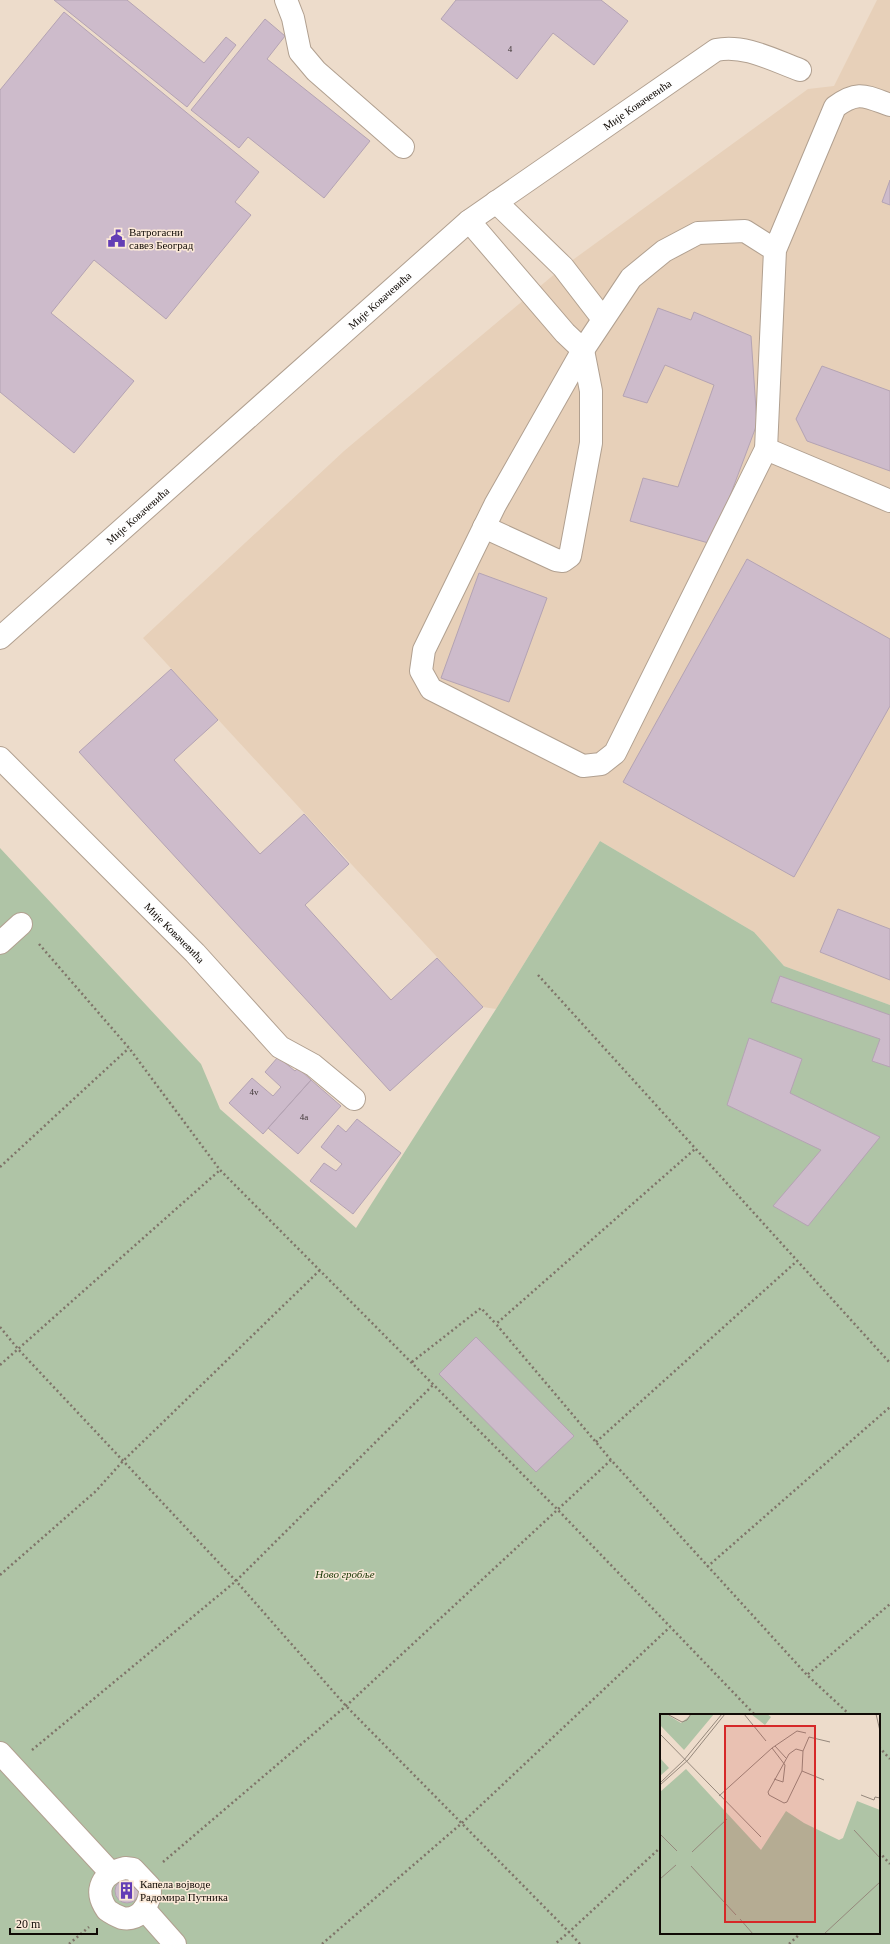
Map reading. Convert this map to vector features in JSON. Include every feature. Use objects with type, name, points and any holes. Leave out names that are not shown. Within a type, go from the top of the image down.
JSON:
[{"type":"street","points":[[286,0],[293,18],[300,52],[316,71],[403,147]]},
{"type":"street","name":"Мије Ковачевића","points":[[0,638],[469,221],[716,50],[734,48],[745,50],[800,70]]},
{"type":"street","points":[[775,250],[745,231],[698,233],[664,251],[632,278],[583,350],[484,527],[424,650],[421,672],[431,689],[583,766],[601,764],[614,753],[766,449],[775,250],[835,107],[848,97],[864,95],[890,105]]},
{"type":"street","points":[[496,202],[563,267],[603,319]]},
{"type":"street","points":[[469,221],[565,334],[583,350],[591,391],[591,443],[570,556],[563,561],[556,560],[484,527]]},
{"type":"street","points":[[766,449],[890,501]]},
{"type":"street","name":"Мије Ковачевића","points":[[0,758],[195,953],[280,1047],[313,1065],[354,1099]]},
{"type":"street","points":[[0,943],[20,924]]},
{"type":"street","points":[[6,1760],[111,1872]]},
{"type":"street","points":[[125,1868],[133,1869],[150,1887],[149,1903],[144,1909],[130,1918],[122,1918],[107,1910],[102,1904],[101,1887],[104,1879],[111,1872],[125,1868]]},
{"type":"street","points":[[144,1909],[174,1944]]},
{"type":"path","points":[[20,924],[129,1048],[220,1170],[557,1509],[754,1714]]},
{"type":"path","points":[[538,974],[890,1363]]},
{"type":"path","points":[[0,1167],[129,1048]]},
{"type":"path","points":[[496,1324],[695,1149]]},
{"type":"path","points":[[0,1365],[220,1170]]},
{"type":"path","points":[[596,1442],[797,1261]]},
{"type":"path","points":[[0,1575],[96,1491],[123,1461],[320,1270]]},
{"type":"path","points":[[412,1362],[481,1308],[611,1460],[707,1567],[807,1675],[849,1714]]},
{"type":"path","points":[[0,1327],[18,1349],[236,1581],[346,1706],[580,1944]]},
{"type":"path","points":[[6,1760],[236,1581],[434,1384]]},
{"type":"path","points":[[707,1567],[890,1407]]},
{"type":"path","points":[[142,1880],[346,1706],[611,1460]]},
{"type":"path","points":[[807,1675],[890,1604]]},
{"type":"path","points":[[322,1944],[462,1823],[670,1627]]},
{"type":"path","points":[[880,1748],[890,1759]]},
{"type":"path","points":[[556,1944],[660,1848]]},
{"type":"path","points":[[880,1853],[890,1864]]},
{"type":"path","points":[[789,1944],[800,1934]]},
{"type":"shaded area","points":[[877,0],[890,0],[890,1005],[784,966],[754,932],[600,841],[496,1009],[483,1007],[143,638],[344,451],[563,267],[808,89],[834,86]]},
{"type":"green space","name":"Ново гробље","points":[[600,841],[754,932],[784,966],[890,1005],[890,1944],[0,1944],[0,848],[201,1064],[220,1109],[356,1228],[496,1009]]},
{"type":"building","points":[[54,0],[127,0],[204,63],[226,37],[236,45],[187,107]]},
{"type":"building","points":[[456,0],[601,0],[628,21],[594,65],[553,33],[517,79],[441,19]]},
{"type":"building","name":"Ватрогасни савез Београд","points":[[64,12],[259,172],[235,202],[251,215],[166,319],[94,260],[51,313],[134,381],[74,453],[0,392],[0,90]]},
{"type":"building","points":[[265,19],[285,36],[267,59],[370,141],[324,198],[248,137],[239,148],[191,110]]},
{"type":"building","points":[[890,180],[890,205],[882,202]]},
{"type":"building","points":[[658,308],[691,320],[694,312],[751,336],[757,424],[712,544],[630,521],[643,478],[678,487],[714,385],[665,365],[647,403],[623,396]]},
{"type":"building","points":[[822,366],[890,391],[890,471],[807,441],[796,419]]},
{"type":"building","points":[[747,559],[890,639],[890,706],[794,877],[623,782]]},
{"type":"building","points":[[479,573],[547,598],[509,702],[441,678]]},
{"type":"building","points":[[171,669],[218,720],[174,760],[260,854],[304,814],[349,864],[305,905],[391,1000],[437,958],[483,1007],[390,1091],[79,752]]},
{"type":"building","points":[[838,909],[890,929],[890,980],[820,952]]},
{"type":"building","points":[[780,976],[890,1015],[890,1067],[872,1061],[880,1039],[771,1002]]},
{"type":"building","points":[[749,1038],[802,1059],[790,1093],[880,1137],[808,1226],[773,1206],[821,1150],[727,1105]]},
{"type":"building","points":[[278,1057],[295,1071],[298,1068],[311,1080],[263,1134],[229,1103],[252,1078],[273,1096],[281,1087],[265,1072]]},
{"type":"building","points":[[311,1080],[341,1106],[298,1154],[268,1128]]},
{"type":"building","points":[[357,1119],[401,1153],[353,1214],[310,1181],[324,1163],[336,1171],[342,1164],[321,1147],[338,1125],[346,1132]]},
{"type":"building","points":[[476,1337],[574,1436],[536,1472],[439,1374]]},
{"type":"building","name":"Капела војводе Радомира Путника","points":[[127,1879],[132,1880],[138,1886],[138,1896],[132,1902],[127,1903],[122,1902],[116,1896],[115,1891],[116,1886],[122,1880]]},
{"type":"place","name":"Ватрогасни савез Београд","points":[[116,238]]},
{"type":"place","name":"Капела војводе Радомира Путника","points":[[127,1890]]}]
